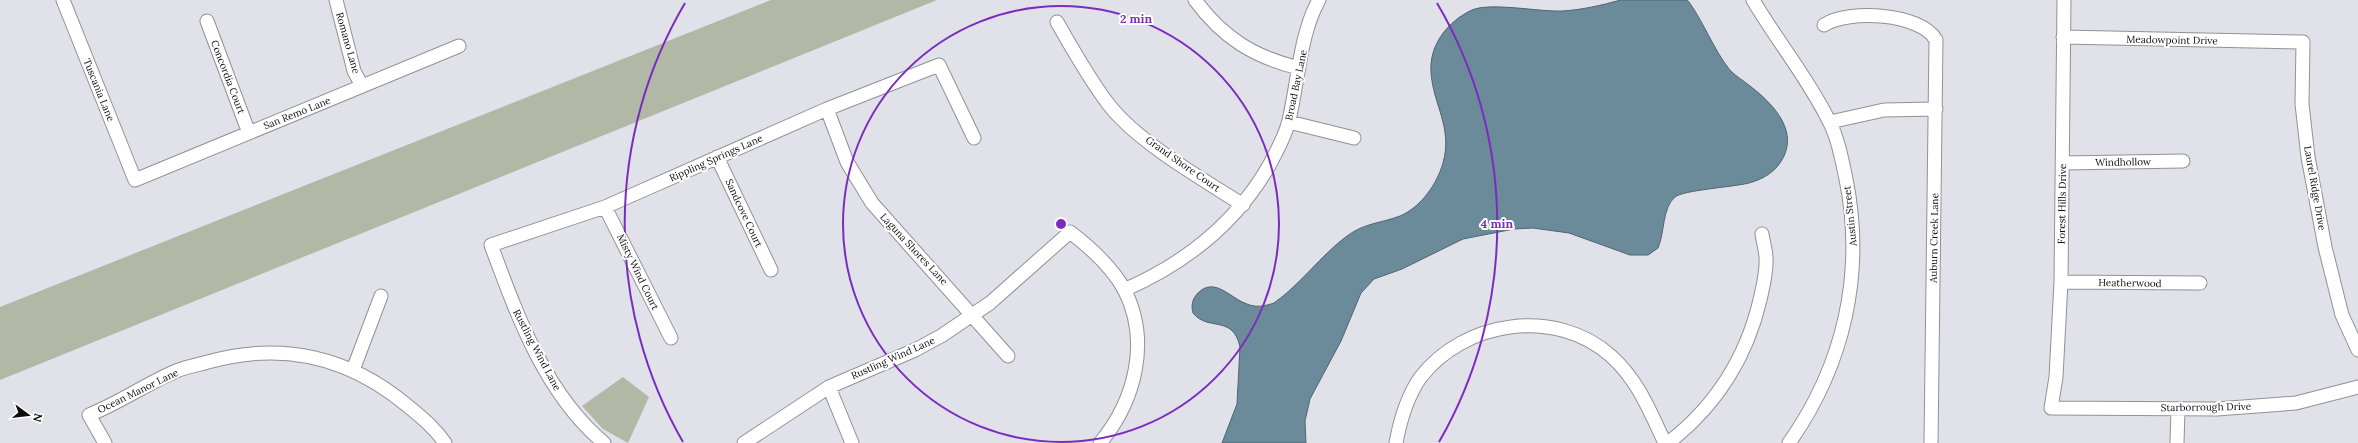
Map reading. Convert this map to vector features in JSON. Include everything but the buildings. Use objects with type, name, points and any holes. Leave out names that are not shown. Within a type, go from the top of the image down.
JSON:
[{"type":"street","name":"Tuscania Lane","points":[[64,0],[136,180]]},
{"type":"street","name":"Romano Lane","points":[[336,0],[354,71],[362,86]]},
{"type":"street","points":[[1195,0],[1208,18],[1249,50],[1272,61],[1300,68]]},
{"type":"street","name":"Broad Bay Lane","points":[[1124,290],[1174,265],[1200,248],[1220,230],[1243,205],[1261,180],[1279,148],[1289,122],[1306,38],[1319,0]]},
{"type":"street","name":"Austin Street","points":[[1753,0],[1830,122],[1843,165],[1850,200],[1854,254],[1851,297],[1844,328],[1817,398],[1789,443]]},
{"type":"street","name":"Forest Hills Drive","points":[[2051,408],[2056,376],[2061,282],[2064,0]]},
{"type":"street","name":"Auburn Creek Lane","points":[[1824,25],[1834,18],[1847,16],[1876,15],[1900,20],[1922,28],[1932,34],[1937,49],[1931,443]]},
{"type":"street","name":"Concordia Court","points":[[207,21],[249,133]]},
{"type":"street","name":"Grand Shore Court","points":[[1058,22],[1077,58],[1109,106],[1171,159],[1243,205]]},
{"type":"street","name":"Meadowpoint Drive","points":[[2063,37],[2282,42]]},
{"type":"street","name":"Laurel Ridge Drive","points":[[2282,42],[2303,42],[2302,104],[2308,157],[2325,247],[2342,314],[2358,350]]},
{"type":"street","name":"San Remo Lane","points":[[136,180],[459,46]]},
{"type":"street","name":"Rippling Springs Lane","points":[[491,245],[605,207],[827,109],[940,65],[974,138]]},
{"type":"street","name":"Laguna Shores Lane","points":[[827,109],[847,162],[872,203],[913,252],[973,315],[1008,356]]},
{"type":"street","points":[[1830,122],[1884,110],[1936,109]]},
{"type":"street","points":[[1289,122],[1354,138]]},
{"type":"street","name":"Sandcove Court","points":[[717,157],[771,270]]},
{"type":"street","name":"Windhollow","points":[[2062,163],[2184,161]]},
{"type":"street","name":"Misty Wind Court","points":[[605,207],[671,338]]},
{"type":"street","name":"Rustling Wind Lane","points":[[744,443],[829,387],[915,350],[990,304],[1070,232],[1093,249],[1109,268],[1124,290]]},
{"type":"street","points":[[1396,443],[1404,411],[1412,393],[1420,379],[1436,362],[1470,338],[1499,328],[1529,325],[1567,332],[1581,337],[1612,356],[1630,376],[1642,395],[1667,443],[1713,401],[1736,367],[1758,310],[1766,272],[1766,257],[1762,234]]},
{"type":"street","name":"Rustling Wind Lane","points":[[491,245],[514,308],[550,377],[584,427],[604,443]]},
{"type":"street","name":"Heatherwood","points":[[2061,282],[2200,283]]},
{"type":"street","points":[[1100,443],[1123,411],[1131,393],[1135,373],[1138,350],[1136,326],[1124,290]]},
{"type":"street","points":[[353,370],[381,296]]},
{"type":"street","name":"Ocean Manor Lane","points":[[105,443],[89,415],[177,370],[232,355],[276,353],[323,359],[353,370],[394,394],[435,429],[445,443]]},
{"type":"street","points":[[829,387],[852,443]]},
{"type":"street","name":"Starborrough Drive","points":[[2051,408],[2217,409],[2296,403],[2358,387]]},
{"type":"street","points":[[2177,443],[2178,409]]},
{"type":"green space","points":[[771,0],[937,0],[0,380],[0,307]]},
{"type":"green space","points":[[623,377],[649,397],[628,443],[603,429],[582,406]]},
{"type":"water","points":[[1621,0],[1687,0],[1689,2],[1718,53],[1729,69],[1758,92],[1780,116],[1787,136],[1787,146],[1784,156],[1778,166],[1765,177],[1749,183],[1688,192],[1675,197],[1668,207],[1658,248],[1648,255],[1630,255],[1569,233],[1533,228],[1514,229],[1463,239],[1402,269],[1374,279],[1361,293],[1341,341],[1310,399],[1305,421],[1306,443],[1222,443],[1237,404],[1240,347],[1237,337],[1232,330],[1199,319],[1193,313],[1192,303],[1198,293],[1204,288],[1211,287],[1223,290],[1250,305],[1260,306],[1274,303],[1347,236],[1360,228],[1400,216],[1415,207],[1421,201],[1437,179],[1443,163],[1446,138],[1442,116],[1432,84],[1431,62],[1433,52],[1437,43],[1448,27],[1463,15],[1472,10],[1491,7],[1562,11],[1592,7]]}]
